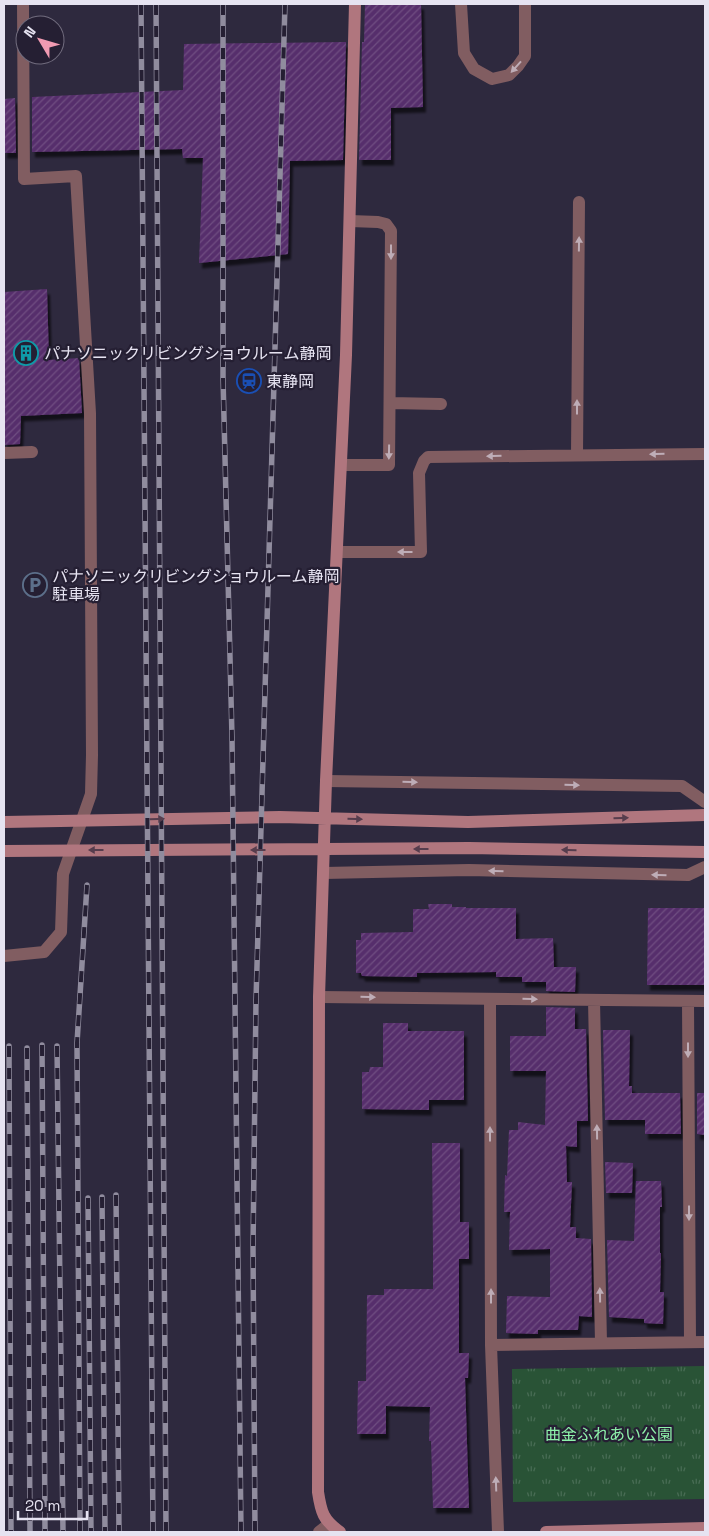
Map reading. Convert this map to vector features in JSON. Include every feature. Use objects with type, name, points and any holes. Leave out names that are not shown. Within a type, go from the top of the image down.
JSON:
[{"type":"street","points":[[4,956],[44,952],[62,932],[63,874],[90,794],[92,755],[90,413],[76,176],[24,179],[23,4]]},
{"type":"street","points":[[340,1532],[324,1528],[318,1492],[319,996],[326,781],[346,356],[355,4]]},
{"type":"street","points":[[461,4],[464,54],[474,70],[492,79],[509,75],[525,56],[525,4]]},
{"type":"street","points":[[577,455],[580,202]]},
{"type":"street","points":[[341,465],[389,465],[391,231],[386,224],[378,222],[350,221]]},
{"type":"street","points":[[390,403],[442,404]]},
{"type":"street","points":[[4,453],[32,452]]},
{"type":"street","points":[[337,552],[421,552],[419,473],[424,461],[428,457],[705,454]]},
{"type":"street","points":[[326,781],[682,786],[705,802]]},
{"type":"street","points":[[4,822],[280,817],[468,822],[705,816]]},
{"type":"street","points":[[4,851],[469,848],[705,852]]},
{"type":"street","points":[[324,873],[469,870],[688,875],[705,866]]},
{"type":"street","points":[[319,996],[705,1002]]},
{"type":"street","points":[[490,999],[491,1345],[498,1532]]},
{"type":"street","points":[[594,1000],[600,1343]]},
{"type":"street","points":[[688,1001],[690,1342]]},
{"type":"street","points":[[491,1345],[705,1342]]},
{"type":"street","points":[[546,1532],[705,1528]]},
{"type":"green space","name":"曲金ふれあい公園","points":[[705,1366],[705,1499],[513,1502],[512,1369]]},
{"type":"building","points":[[365,4],[421,4],[423,107],[391,108],[391,160],[359,160],[362,42],[364,42]]},
{"type":"building","points":[[346,42],[343,160],[290,161],[288,254],[199,263],[203,158],[183,158],[182,149],[32,152],[32,97],[183,90],[184,44]]},
{"type":"building","points":[[15,98],[16,153],[4,153],[4,99]]},
{"type":"building","name":"パナソニックリビングショウルーム静岡","points":[[47,289],[49,360],[79,358],[82,413],[21,416],[20,444],[4,445],[4,292]]},
{"type":"building","points":[[428,904],[452,904],[452,907],[466,908],[516,908],[516,939],[553,938],[554,967],[576,967],[575,992],[546,991],[546,982],[522,982],[522,977],[496,977],[496,972],[417,973],[417,977],[362,976],[361,973],[356,973],[356,940],[361,940],[361,933],[413,932],[413,909],[429,909]]},
{"type":"building","points":[[648,908],[704,908],[704,985],[647,985]]},
{"type":"building","points":[[546,1007],[575,1008],[575,1029],[586,1029],[588,1121],[577,1121],[577,1147],[566,1146],[567,1182],[572,1182],[570,1227],[576,1227],[576,1238],[591,1239],[592,1317],[579,1316],[578,1330],[538,1330],[538,1334],[506,1333],[507,1296],[550,1297],[550,1249],[509,1250],[510,1212],[504,1212],[509,1130],[518,1130],[518,1122],[545,1125],[546,1071],[510,1071],[510,1036],[546,1036]]},
{"type":"building","points":[[383,1023],[408,1023],[408,1031],[464,1031],[464,1100],[429,1100],[429,1110],[362,1109],[362,1072],[369,1072],[370,1067],[383,1067]]},
{"type":"building","points":[[603,1030],[630,1030],[629,1086],[632,1086],[632,1093],[680,1093],[681,1134],[645,1134],[645,1120],[605,1120]]},
{"type":"building","points":[[697,1093],[705,1093],[705,1135],[697,1134]]},
{"type":"building","points":[[432,1143],[460,1143],[460,1222],[469,1222],[469,1259],[459,1259],[459,1353],[469,1353],[468,1378],[465,1378],[469,1508],[433,1508],[431,1441],[429,1441],[430,1407],[386,1406],[386,1434],[357,1434],[358,1381],[366,1381],[367,1295],[384,1295],[384,1289],[433,1289]]},
{"type":"building","points":[[605,1162],[633,1163],[632,1193],[606,1193]]},
{"type":"building","points":[[636,1181],[661,1181],[660,1292],[664,1292],[663,1324],[644,1323],[644,1319],[609,1317],[607,1240],[634,1241]]},
{"type":"railway","points":[[141,4],[153,1532]]},
{"type":"railway","points":[[156,4],[166,1532]]},
{"type":"railway","points":[[223,4],[223,378],[232,737],[241,1532]]},
{"type":"railway","points":[[255,1532],[253,1248],[256,1000],[285,4]]},
{"type":"railway","points":[[80,1532],[77,1043],[87,885]]},
{"type":"railway","points":[[42,1045],[45,1532]]},
{"type":"railway","points":[[9,1046],[11,1532]]},
{"type":"railway","points":[[57,1046],[63,1532]]},
{"type":"railway","points":[[27,1048],[30,1532]]},
{"type":"railway","points":[[116,1195],[119,1532]]},
{"type":"railway","points":[[102,1197],[105,1532]]},
{"type":"railway","points":[[88,1198],[91,1532]]},
{"type":"place","name":"パナソニックリビングショウルーム静岡","points":[[26,353]]},
{"type":"place","name":"東静岡","points":[[249,381]]},
{"type":"place","name":"パナソニックリビングショウルーム静岡 駐車場","points":[[35,585]]}]
